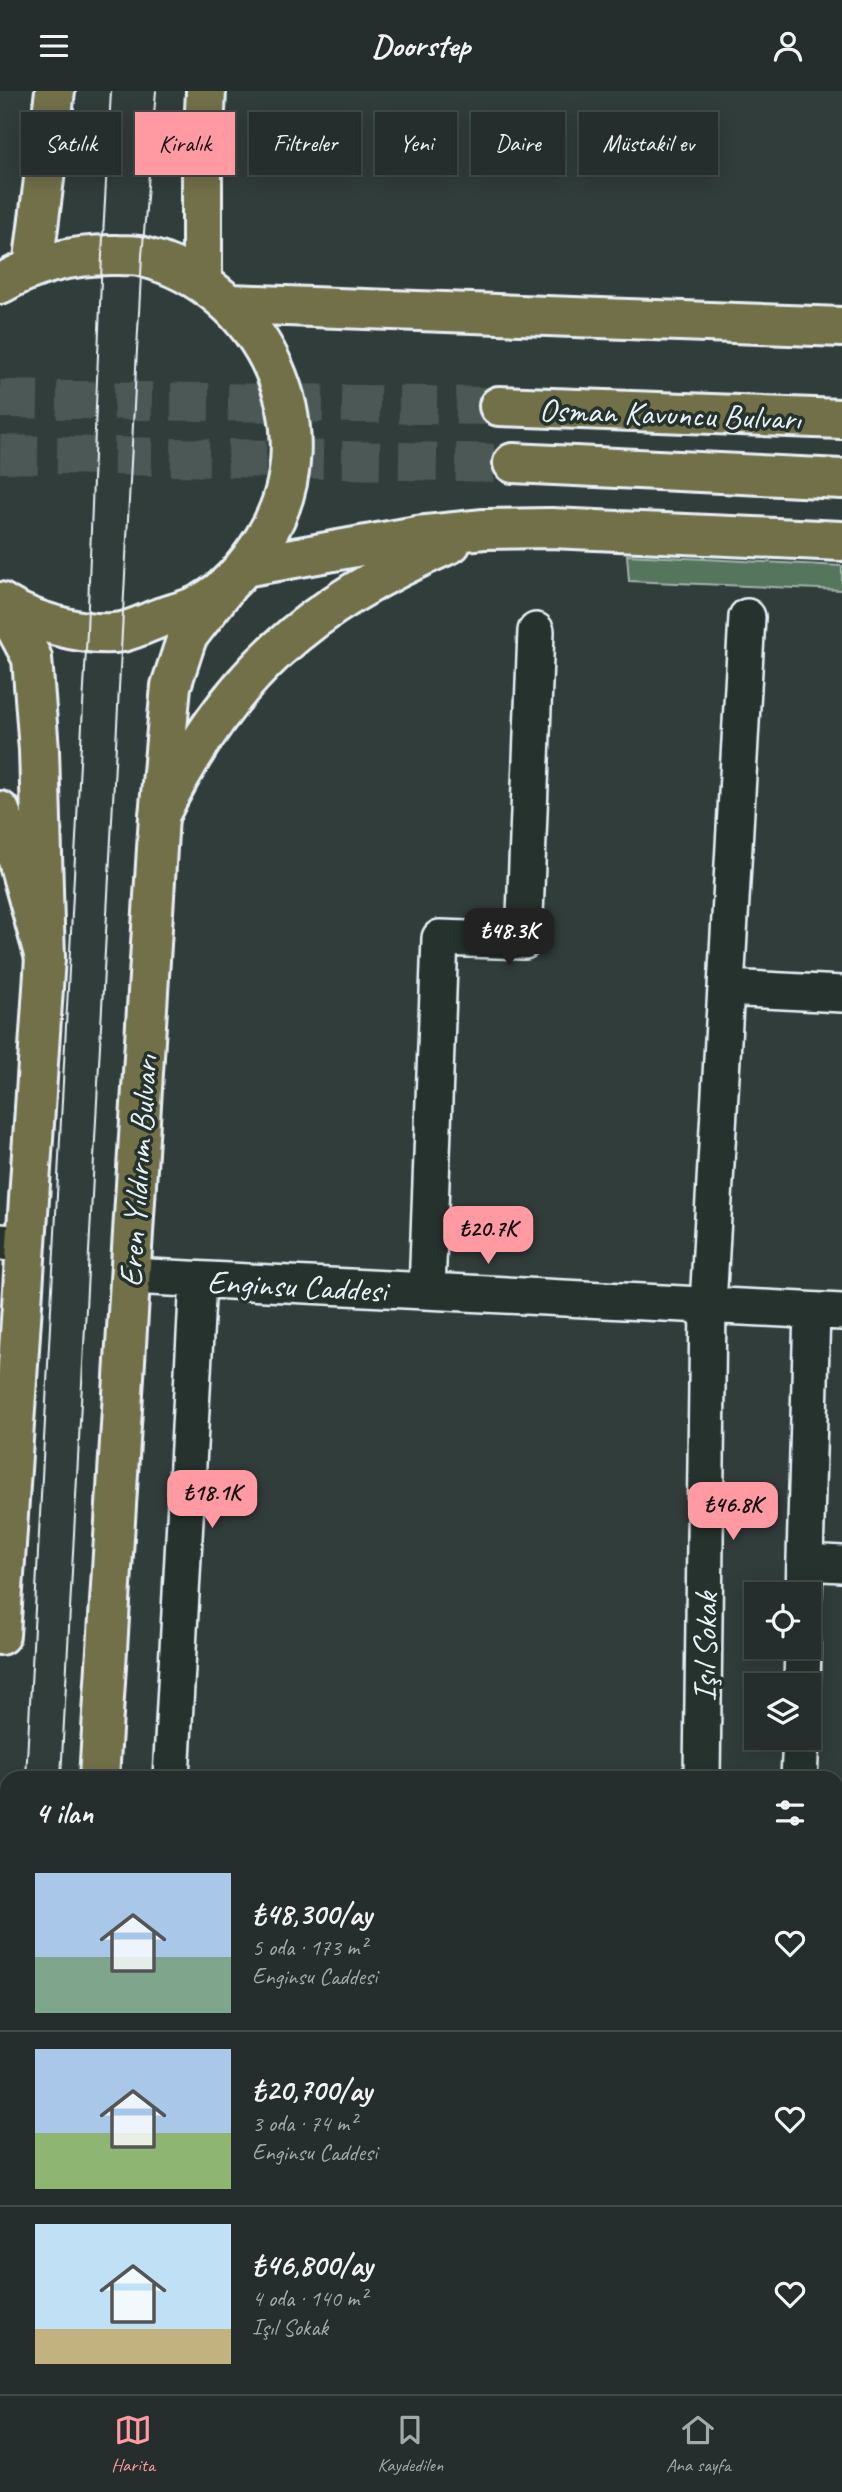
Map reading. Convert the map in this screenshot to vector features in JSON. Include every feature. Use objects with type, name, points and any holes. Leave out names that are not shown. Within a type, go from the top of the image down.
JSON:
[{"type":"main road","points":[[9,279],[55,91]]},
{"type":"main road","points":[[206,91],[202,169],[216,293]]},
{"type":"main road","points":[[9,279],[58,260],[84,256],[142,256],[176,269],[216,293],[842,327]]},
{"type":"main road","name":"Eren Yıldırım Bulvarı","points":[[99,1771],[159,816],[171,687],[187,637],[253,557],[272,527],[284,495],[290,460],[291,426],[284,391],[271,359],[253,330],[216,293]]},
{"type":"main road","name":"Osman Kavuncu Bulvarı","points":[[499,406],[842,419]]},
{"type":"main road","name":"Osman Kavuncu Bulvarı","points":[[513,463],[842,479]]},
{"type":"main road","points":[[1,603],[34,620],[87,631],[121,632],[202,603],[237,574],[417,536],[484,529],[551,528],[842,541]]},
{"type":"main road","points":[[159,816],[179,775],[223,708],[286,640],[361,588],[484,529]]},
{"type":"main road","points":[[0,1635],[13,1243],[45,958],[39,750],[32,658],[1,603]]},
{"type":"main road","points":[[0,810],[22,872],[45,958]]},
{"type":"street","name":"Işıl Sokak","points":[[702,1771],[708,1305],[747,617]]},
{"type":"street","points":[[427,1291],[440,938],[524,941],[536,631]]},
{"type":"street","points":[[726,988],[842,994]]},
{"type":"street","name":"Enginsu Caddesi","points":[[130,1276],[827,1312]]},
{"type":"street","points":[[171,1771],[198,1280]]},
{"type":"street","points":[[827,1312],[805,1578],[842,1565]]},
{"type":"street","points":[[799,1771],[800,1750]]},
{"type":"green space","points":[[627,555],[842,566],[842,590],[629,581]]},
{"type":"tunnel","points":[[0,399],[499,406]]},
{"type":"tunnel","points":[[0,454],[513,463]]},
{"type":"tram line","points":[[26,1771],[87,631],[111,91]]},
{"type":"tram line","points":[[61,1771],[142,256],[156,91]]}]
